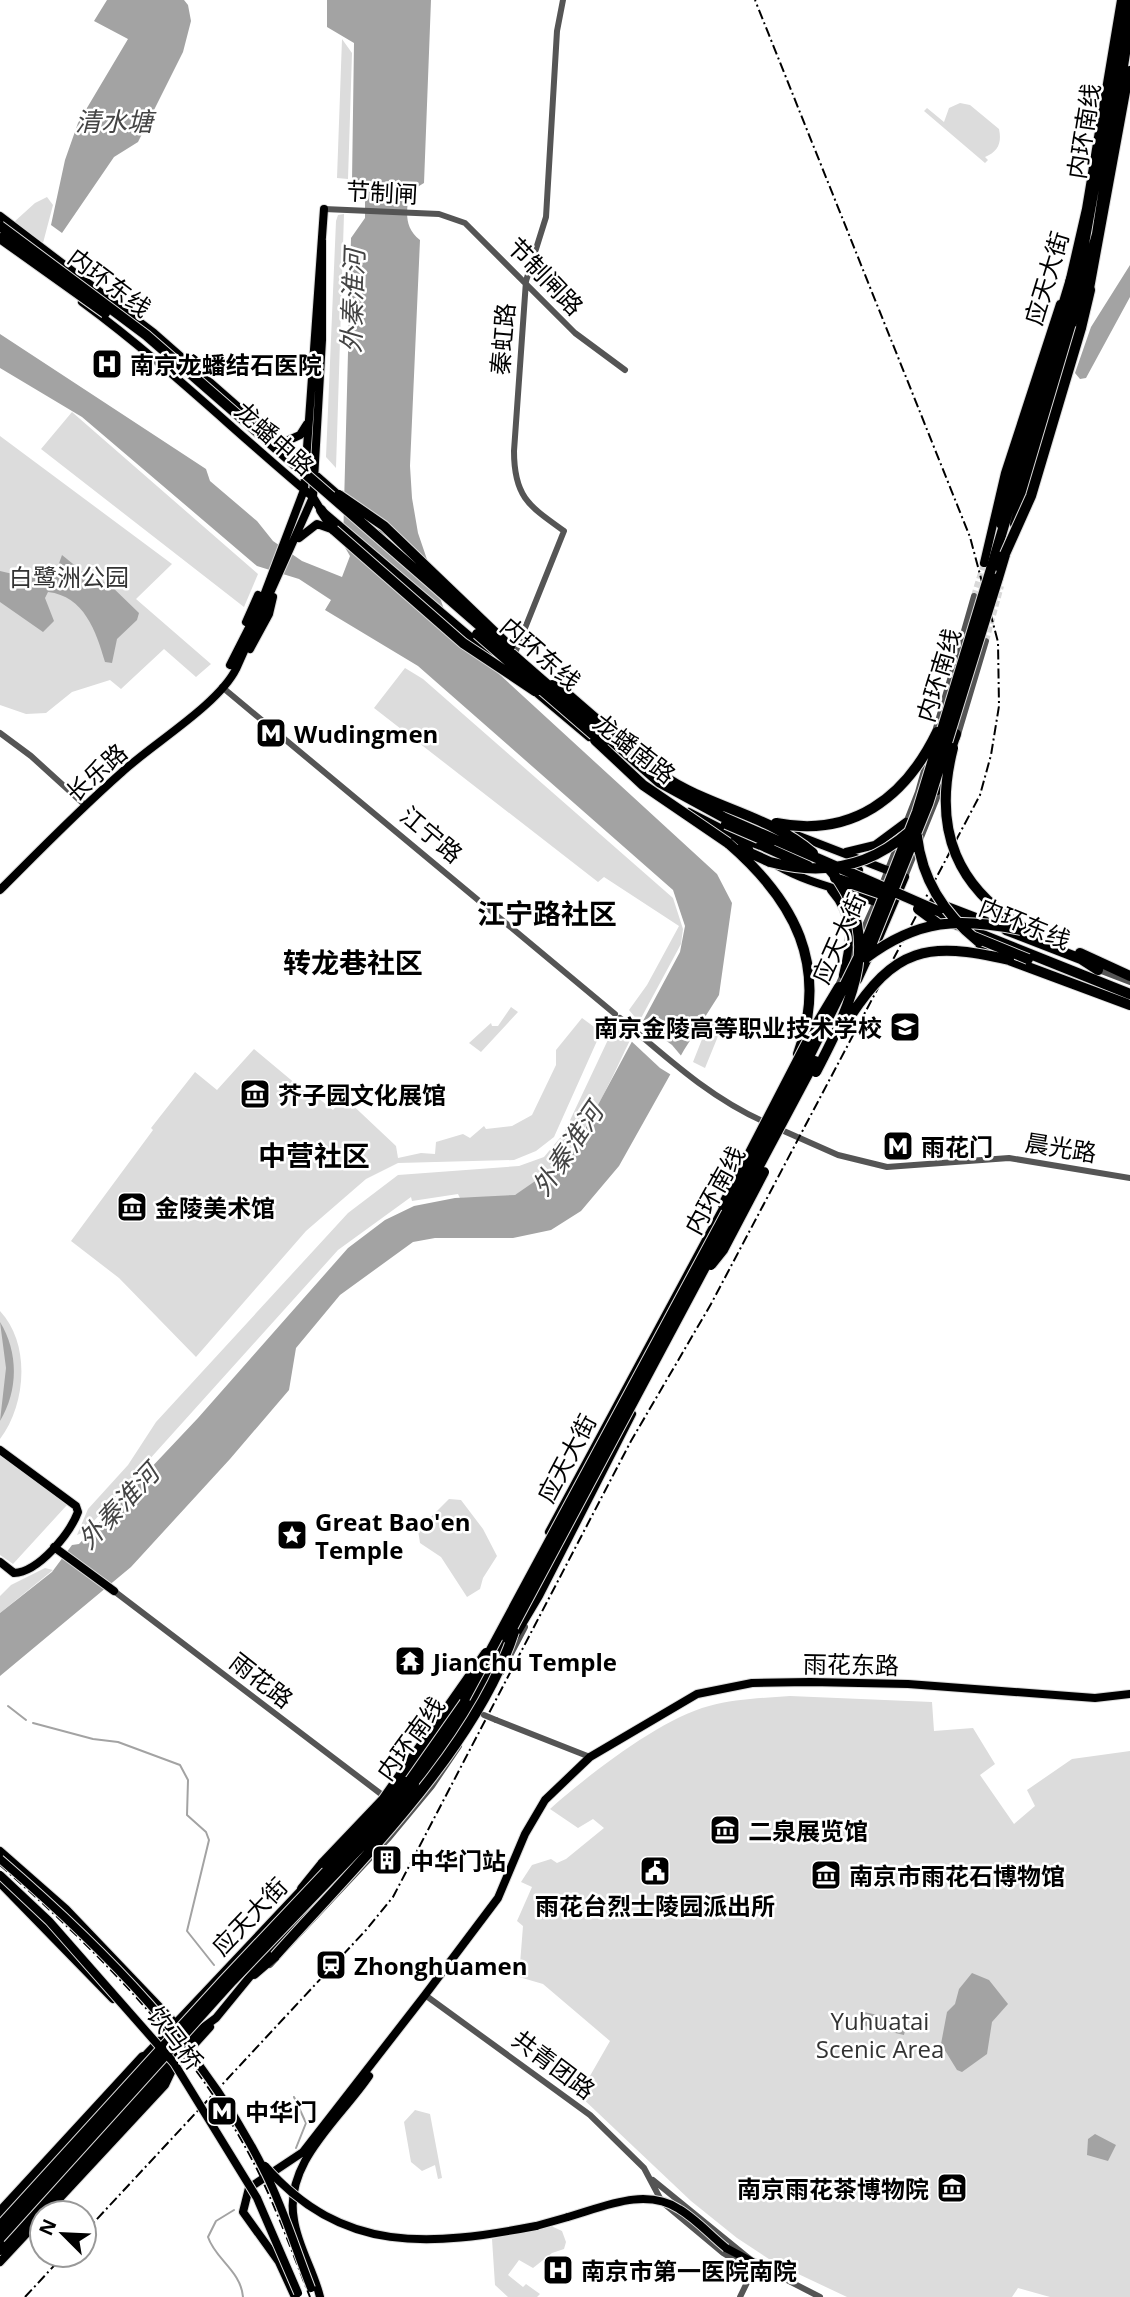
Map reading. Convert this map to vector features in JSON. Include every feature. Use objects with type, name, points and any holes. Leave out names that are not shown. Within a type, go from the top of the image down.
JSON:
[{"type":"highway","name":"内环南线","points":[[0,2226],[223,1980],[376,1819],[465,1698],[837,1019],[883,920],[932,792],[993,574],[1000,539],[1078,277],[1128,0]]},
{"type":"highway","name":"内环南线","points":[[993,574],[1005,554],[1097,234],[1130,20]]},
{"type":"highway","name":"内环东线","points":[[0,226],[146,335],[659,782],[682,796],[895,901]]},
{"type":"highway","name":"内环东线","points":[[0,241],[142,338],[583,727],[664,792],[690,807],[895,901],[919,906],[1130,988]]},
{"type":"highway","points":[[1000,539],[1002,507],[1071,279]]},
{"type":"highway","points":[[1005,554],[1031,496],[1090,290]]},
{"type":"highway","points":[[340,495],[384,526],[439,575],[539,679],[565,692],[655,771],[684,788],[866,875],[895,901]]},
{"type":"highway","points":[[321,510],[334,530],[463,643],[556,703]]},
{"type":"highway","points":[[993,574],[980,592],[920,791],[917,838],[920,855],[932,886],[954,920],[979,942],[1009,960]]},
{"type":"highway","points":[[583,727],[643,785],[770,862],[805,870],[837,869],[874,857],[897,842],[927,810],[956,734],[993,610],[993,574]]},
{"type":"highway","points":[[756,822],[818,825],[846,820],[869,811],[904,784],[920,765],[939,730]]},
{"type":"highway","points":[[956,734],[944,797],[951,846],[965,875],[987,902],[1004,917],[1130,979]]},
{"type":"highway","points":[[695,1277],[723,1250],[826,1052],[857,981],[860,954],[856,920],[838,882],[815,854],[795,837],[721,808]]},
{"type":"highway","points":[[730,838],[761,845],[895,901]]},
{"type":"highway","points":[[730,838],[781,898],[805,950],[810,987],[807,1023],[788,1079]]},
{"type":"highway","points":[[1092,983],[928,919],[919,906],[934,902],[1038,942],[1098,970]]},
{"type":"highway","name":"内环东线","points":[[919,906],[1130,996]]},
{"type":"highway","points":[[695,1277],[704,1240],[815,1027],[845,979],[862,960],[896,937],[919,928],[964,921],[1031,932]]},
{"type":"highway","points":[[826,1052],[869,990],[897,965],[937,950],[961,949],[1009,960],[1130,1005]]},
{"type":"highway","points":[[1116,975],[1130,979]]},
{"type":"highway","name":"内环南线","points":[[0,2238],[232,1981],[394,1810],[481,1687],[695,1277]]},
{"type":"highway","points":[[254,1974],[275,1956],[415,1799],[490,1688],[508,1653],[522,1608]]},
{"type":"highway","points":[[302,1889],[383,1800],[476,1666],[498,1639]]},
{"type":"highway","points":[[0,2212],[143,2057]]},
{"type":"highway","points":[[0,2248],[171,2065]]},
{"type":"main road","name":"应天大街","points":[[993,574],[1005,473],[1054,317],[1071,279],[1121,0]]},
{"type":"main road","name":"应天大街","points":[[993,574],[1090,290],[1130,70]]},
{"type":"main road","points":[[304,490],[308,468],[324,209]]},
{"type":"main road","name":"龙蟠中路","points":[[0,216],[154,333],[340,495]]},
{"type":"main road","points":[[316,475],[324,259],[322,240]]},
{"type":"main road","name":"龙蟠中路","points":[[0,241],[141,346],[313,497],[321,510]]},
{"type":"main road","points":[[280,444],[300,435],[309,422]]},
{"type":"main road","name":"长乐路","points":[[0,890],[86,806],[222,687],[313,497],[316,475]]},
{"type":"main road","name":"长乐路","points":[[290,541],[304,490]]},
{"type":"main road","name":"龙蟠南路","points":[[340,495],[515,653],[666,782],[721,808],[846,852],[905,877]]},
{"type":"main road","name":"龙蟠南路","points":[[321,510],[648,785],[757,855],[831,890],[876,902],[895,901]]},
{"type":"main road","points":[[290,541],[317,524],[334,530]]},
{"type":"main road","points":[[505,666],[515,653]]},
{"type":"main road","points":[[831,890],[851,886],[856,879],[859,870],[846,852],[875,845],[905,822]]},
{"type":"main road","name":"应天大街","points":[[59,2199],[164,2084],[171,2065],[216,2018],[270,1952],[400,1811],[472,1709],[539,1596],[782,1130],[905,877]]},
{"type":"main road","points":[[831,890],[842,902],[850,926],[851,943],[843,975]]},
{"type":"main road","name":"应天大街","points":[[0,2218],[120,2088],[154,2043],[388,1799],[476,1672],[641,1356],[819,1028]]},
{"type":"main road","points":[[0,1450],[78,1508],[78,1516],[57,1549],[21,1572],[13,1572],[0,1562]]},
{"type":"main road","points":[[57,1549],[114,1591]]},
{"type":"main road","points":[[532,1565],[550,1574]]},
{"type":"main road","name":"雨花东路","points":[[425,1995],[498,1898],[525,1834],[545,1800],[590,1757],[697,1693],[752,1683],[908,1684],[1095,1698],[1130,1694]]},
{"type":"main road","points":[[0,1851],[73,1916],[174,2022]]},
{"type":"main road","points":[[0,1859],[91,1941],[166,2022],[205,2074],[251,2147],[273,2188],[314,2297]]},
{"type":"main road","name":"饮马桥","points":[[0,1875],[49,1921],[174,2063],[257,2198],[297,2296]]},
{"type":"main road","points":[[0,1883],[154,2043],[171,2065]]},
{"type":"main road","points":[[297,2296],[279,2262],[247,2221],[242,2208],[252,2184],[303,2152],[425,1995]]},
{"type":"main road","points":[[320,2297],[293,2219],[292,2200],[299,2175],[313,2150],[364,2084],[425,1995]]},
{"type":"main road","points":[[251,2147],[268,2170],[301,2200],[338,2223],[375,2236],[434,2241],[536,2226],[632,2200],[653,2199],[682,2210],[726,2248],[756,2264]]},
{"type":"main road","points":[[290,2161],[299,2164],[299,2175]]},
{"type":"main road","points":[[0,2262],[28,2232]]},
{"type":"street","name":"秦虹路","points":[[515,653],[564,531],[523,497],[514,471],[514,418],[526,281],[546,217],[557,31],[563,0]]},
{"type":"street","name":"节制闸","points":[[324,209],[439,214]]},
{"type":"street","name":"节制闸路","points":[[439,214],[465,223],[526,281],[540,300],[575,333],[625,370]]},
{"type":"street","name":"应天大街","points":[[819,1028],[876,902],[918,792],[974,596]]},
{"type":"street","name":"应天大街","points":[[905,877],[944,780],[986,641]]},
{"type":"street","name":"江宁路","points":[[222,687],[694,1080],[726,1103],[769,1124]]},
{"type":"street","points":[[0,733],[31,756],[86,806]]},
{"type":"street","points":[[971,920],[1116,975]]},
{"type":"street","points":[[967,930],[1092,983],[1130,996]]},
{"type":"street","name":"晨光路","points":[[769,1124],[838,1155],[887,1167],[1009,1158],[1130,1178]]},
{"type":"street","name":"雨花路","points":[[114,1591],[388,1799],[400,1811]]},
{"type":"street","name":"应天大街","points":[[254,1974],[278,1961],[413,1816],[473,1722],[484,1715],[484,1703],[539,1596]]},
{"type":"street","points":[[484,1715],[590,1757]]},
{"type":"street","points":[[400,1811],[413,1816]]},
{"type":"street","name":"共青团路","points":[[425,1995],[590,2115],[650,2177],[756,2264],[820,2297]]},
{"type":"street","name":"共青团路","points":[[650,2177],[662,2202],[723,2253],[741,2264],[756,2264]]},
{"type":"street","points":[[740,2297],[756,2264]]},
{"type":"green space","points":[[342,39],[352,53],[348,179],[337,178]]},
{"type":"green space","points":[[960,103],[970,105],[999,129],[998,146],[985,157],[988,160],[985,163],[924,111],[927,108],[944,122],[949,108]]},
{"type":"green space","points":[[47,197],[53,205],[43,243],[14,222],[35,203]]},
{"type":"green space","points":[[344,214],[336,468],[326,457],[336,221],[338,215]]},
{"type":"green space","points":[[72,412],[258,574],[244,607],[41,449]]},
{"type":"green space","name":"白鹭洲公园","points":[[0,436],[172,564],[136,599],[211,664],[196,677],[164,649],[121,689],[110,680],[72,692],[46,713],[26,714],[0,705]]},
{"type":"green space","points":[[405,668],[423,679],[673,898],[683,929],[681,944],[639,1022],[629,1010],[647,985],[679,926],[604,877],[598,882],[374,708]]},
{"type":"green space","points":[[511,1007],[518,1012],[481,1052],[469,1043],[491,1023],[492,1026],[498,1026]]},
{"type":"green space","points":[[582,1018],[601,1032],[554,1137],[536,1151],[514,1160],[398,1163],[366,1179],[306,1231],[196,1357],[119,1278],[71,1241],[153,1130],[151,1128],[195,1072],[217,1090],[254,1049],[309,1095],[312,1093],[333,1110],[344,1097],[396,1146],[398,1158],[421,1153],[435,1154],[436,1142],[463,1134],[470,1138],[484,1126],[486,1129],[512,1126],[532,1115],[556,1065],[556,1050]]},
{"type":"green space","points":[[710,1019],[723,1024],[705,1068],[693,1062]]},
{"type":"green space","points":[[614,1027],[632,1036],[585,1128],[553,1170],[535,1185],[509,1197],[460,1198],[458,1194],[412,1201],[411,1197],[338,1250],[84,1532],[77,1535],[88,1509],[128,1465],[156,1422],[348,1213],[398,1175],[519,1166],[544,1157],[564,1133]]},
{"type":"green space","points":[[0,1311],[17,1340],[21,1375],[15,1409],[0,1439]]},
{"type":"green space","points":[[0,1454],[67,1505],[13,1564],[0,1555]]},
{"type":"green space","points":[[449,1499],[461,1500],[483,1529],[497,1556],[483,1578],[480,1589],[467,1597],[441,1557],[420,1543],[418,1530]]},
{"type":"green space","points":[[45,1568],[53,1570],[0,1613],[0,1596],[11,1585]]},
{"type":"green space","name":"Yuhuatai Scenic Area","points":[[790,1696],[932,1702],[934,1731],[973,1728],[995,1764],[980,1775],[1014,1824],[1035,1806],[1027,1790],[1072,1759],[1130,1751],[1130,2297],[1050,2297],[1018,2288],[1012,2297],[847,2297],[775,2263],[737,2238],[691,2201],[579,2095],[610,2041],[543,1984],[519,1977],[523,1926],[517,1921],[532,1887],[521,1882],[532,1865],[551,1859],[557,1863],[566,1859],[604,1828],[593,1819],[578,1828],[550,1809],[625,1750],[647,1735],[690,1713],[729,1702]]},
{"type":"green space","points":[[415,2110],[430,2114],[442,2178],[438,2179],[435,2165],[422,2171],[411,2162],[404,2122]]},
{"type":"green space","points":[[549,2225],[562,2231],[566,2242],[564,2249],[552,2253],[533,2268],[519,2260],[508,2275],[523,2287],[526,2284],[540,2294],[537,2297],[508,2297],[495,2285],[492,2239]]},
{"type":"water","name":"清水塘","points":[[107,0],[184,0],[188,5],[191,21],[183,52],[138,142],[114,157],[62,233],[51,225],[65,160],[78,123],[128,39],[94,21]]},
{"type":"water","name":"外秦淮河","points":[[327,0],[431,0],[424,183],[409,192],[407,212],[411,230],[420,240],[410,466],[418,533],[451,630],[717,874],[732,903],[719,995],[684,1050],[619,1166],[581,1211],[551,1230],[513,1238],[435,1238],[413,1242],[340,1295],[296,1348],[289,1390],[230,1459],[131,1567],[0,1676],[0,1613],[52,1572],[72,1545],[79,1544],[198,1418],[348,1248],[385,1220],[414,1206],[455,1198],[515,1195],[570,1157],[680,952],[685,926],[673,890],[418,666],[325,610],[331,600],[299,579],[257,566],[82,417],[0,368],[0,334],[206,469],[210,481],[257,521],[273,541],[302,561],[342,577],[350,556],[343,544],[351,238],[365,218],[365,195],[352,181],[354,43],[327,27]]},
{"type":"water","points":[[1130,265],[1130,297],[1086,378],[1080,379],[1075,373],[1091,327]]},
{"type":"water","points":[[62,555],[94,581],[107,582],[139,613],[137,620],[117,639],[112,663],[105,662],[93,627],[71,600],[48,592],[45,598],[54,621],[43,632],[0,602],[0,571],[22,575],[44,574],[57,569]]},
{"type":"water","points":[[0,1322],[11,1346],[14,1372],[10,1397],[0,1421],[6,1368]]},
{"type":"water","points":[[972,1973],[989,1980],[1008,2004],[992,2022],[987,2054],[962,2072],[957,2070],[941,2044],[947,2012],[955,2004],[959,1989]]},
{"type":"water","points":[[864,2012],[907,2021],[904,2035],[861,2025]]},
{"type":"water","points":[[1095,2134],[1116,2145],[1108,2161],[1087,2155],[1088,2139]]},
{"type":"pier","points":[[639,1021],[672,1045],[683,1058],[673,1076],[660,1068],[629,1039]]},
{"type":"waterway","points":[[8,1706],[26,1720]]},
{"type":"waterway","points":[[33,1723],[93,1739],[118,1742],[180,1765],[188,1780],[187,1815],[206,1832],[209,1840],[187,1931],[214,1965]]},
{"type":"waterway","points":[[294,2097],[306,2123],[296,2148]]},
{"type":"waterway","points":[[234,2210],[216,2221],[208,2237],[211,2245],[238,2280],[243,2297]]},
{"type":"tunnel","points":[[974,596],[984,563]]},
{"type":"tunnel","points":[[986,641],[1001,586]]},
{"type":"railway","points":[[98,2218],[366,1930],[393,1897],[631,1441],[711,1304],[980,795],[991,755],[999,706],[998,642],[970,537],[755,0]]},
{"type":"railway","points":[[0,1865],[109,1968],[175,2043],[205,2083],[233,2125],[257,2169],[310,2297]]},
{"type":"railway","points":[[25,2297],[51,2269]]},
{"type":"place","name":"南京龙蟠结石医院","points":[[107,364]]},
{"type":"place","name":"Wudingmen","points":[[271,733]]},
{"type":"place","name":"南京金陵高等职业技术学校","points":[[905,1027]]},
{"type":"place","name":"芥子园文化展馆","points":[[255,1094]]},
{"type":"place","name":"雨花门","points":[[898,1146]]},
{"type":"place","name":"金陵美术馆","points":[[132,1207]]},
{"type":"place","name":"Great Bao'en Temple","points":[[292,1535]]},
{"type":"place","name":"Jianchu Temple","points":[[410,1661]]},
{"type":"place","name":"二泉展览馆","points":[[725,1830]]},
{"type":"place","name":"中华门站","points":[[387,1860]]},
{"type":"place","name":"雨花台烈士陵园派出所","points":[[655,1871]]},
{"type":"place","name":"南京市雨花石博物馆","points":[[826,1875]]},
{"type":"place","name":"Zhonghuamen","points":[[331,1965]]},
{"type":"place","name":"中华门","points":[[222,2111]]},
{"type":"place","name":"南京雨花茶博物院","points":[[952,2188]]},
{"type":"place","name":"南京市第一医院南院","points":[[558,2270]]},
{"type":"district","name":"江宁路社区","points":[[547,913]]},
{"type":"district","name":"转龙巷社区","points":[[353,962]]},
{"type":"district","name":"中营社区","points":[[314,1155]]}]
